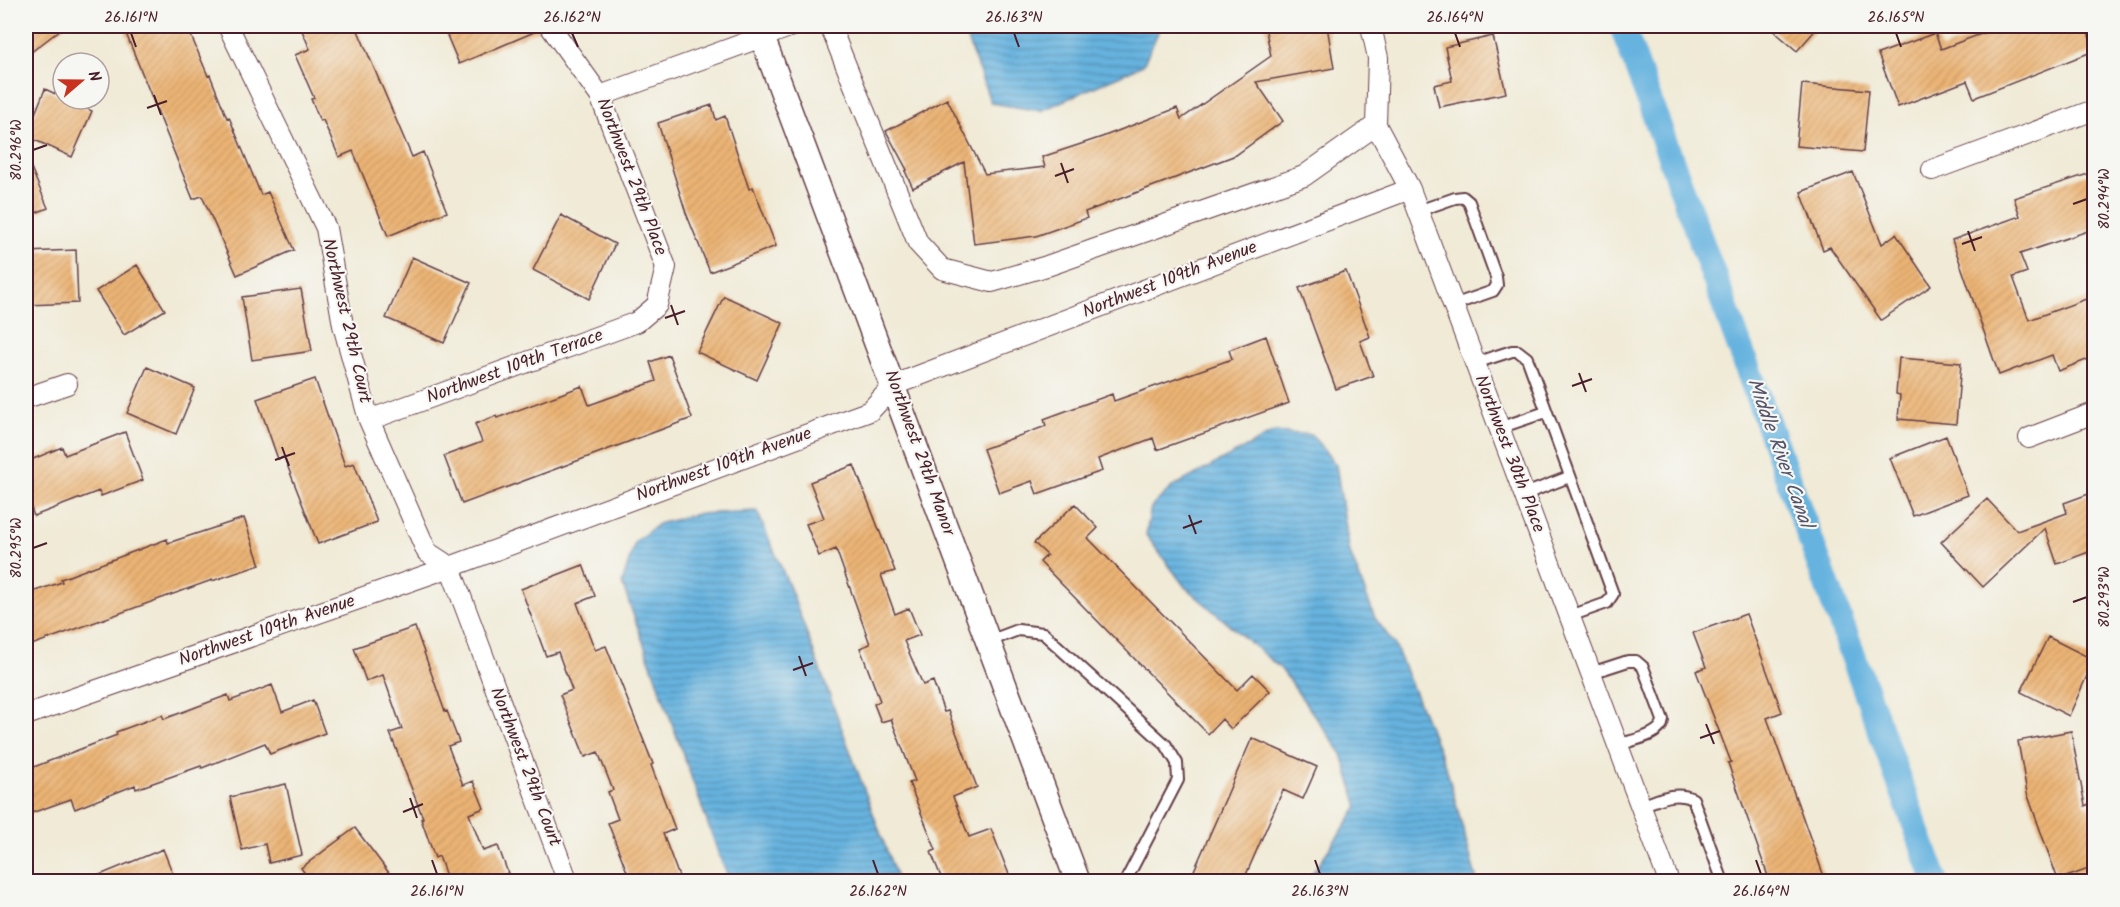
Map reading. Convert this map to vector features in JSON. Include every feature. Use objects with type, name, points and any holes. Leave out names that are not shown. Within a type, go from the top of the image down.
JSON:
[{"type":"street","name":"Northwest 29th Court","points":[[228,26],[326,228],[344,325],[369,420],[427,552],[450,567],[568,882]]},
{"type":"street","name":"Northwest 29th Place","points":[[550,26],[600,96],[666,267],[657,306]]},
{"type":"street","points":[[600,96],[760,31],[792,26]]},
{"type":"street","points":[[830,26],[918,243],[942,269],[992,282],[1047,266],[1304,176],[1376,125]]},
{"type":"street","name":"Northwest 30th Place","points":[[1371,26],[1377,58],[1376,125],[1410,189],[1669,882]]},
{"type":"street","name":"Northwest 29th Manor","points":[[760,31],[1078,882]]},
{"type":"street","points":[[1932,171],[2094,110]]},
{"type":"street","name":"Northwest 109th Avenue","points":[[26,715],[450,567],[870,411],[894,386],[1410,189]]},
{"type":"street","name":"Northwest 109th Terrace","points":[[369,420],[637,322],[657,306]]},
{"type":"street","points":[[26,398],[67,384]]},
{"type":"street","points":[[2029,438],[2094,413]]},
{"type":"lane","points":[[1418,212],[1455,198],[1463,197],[1469,202],[1497,285],[1493,291],[1453,305]]},
{"type":"lane","points":[[1475,363],[1512,351],[1522,353],[1529,363],[1613,594],[1607,603],[1570,616]]},
{"type":"lane","points":[[1499,428],[1546,412]]},
{"type":"lane","points":[[1524,494],[1569,477]]},
{"type":"lane","points":[[989,641],[1018,630],[1043,633],[1166,746],[1178,763],[1178,780],[1125,882]]},
{"type":"lane","points":[[1591,673],[1628,661],[1636,661],[1643,668],[1663,720],[1658,731],[1618,745]]},
{"type":"lane","points":[[1641,806],[1675,794],[1693,799],[1723,882]]},
{"type":"water","points":[[962,26],[1161,26],[1143,65],[1041,111],[991,103]]},
{"type":"water","points":[[1274,432],[1312,435],[1336,465],[1350,553],[1375,618],[1395,645],[1447,770],[1477,881],[1307,881],[1358,807],[1342,754],[1281,669],[1185,587],[1146,535],[1151,507],[1172,487]]},
{"type":"water","points":[[757,511],[790,588],[898,881],[730,881],[719,855],[622,583],[635,542],[658,524],[697,514]]},
{"type":"building","points":[[26,26],[65,26],[26,56]]},
{"type":"building","points":[[123,26],[187,26],[227,118],[229,117],[261,195],[268,192],[294,250],[237,275],[202,196],[193,199]]},
{"type":"building","points":[[300,26],[356,26],[412,157],[423,152],[447,212],[388,236],[353,151],[339,157],[323,120],[320,121],[311,99],[314,98],[295,55],[310,49]]},
{"type":"building","points":[[443,26],[538,26],[539,30],[459,64]]},
{"type":"building","points":[[1265,26],[1327,26],[1334,68],[1256,82],[1283,121],[1236,155],[1085,212],[1087,218],[1036,236],[974,244],[964,162],[913,188],[905,171],[907,170],[886,131],[947,99],[985,174],[1045,167],[1042,157],[1177,108],[1181,119],[1271,56]]},
{"type":"building","points":[[1768,26],[1819,26],[1797,51]]},
{"type":"building","points":[[2002,26],[2086,26],[2094,51],[1974,98],[1967,81],[1898,107],[1878,54],[1935,33],[1941,49]]},
{"type":"building","points":[[1493,36],[1506,93],[1439,107],[1434,85],[1452,81],[1445,47]]},
{"type":"building","points":[[1802,84],[1869,90],[1863,152],[1796,146]]},
{"type":"building","points":[[45,89],[51,92],[51,111],[92,111],[72,157],[26,136]]},
{"type":"building","points":[[712,105],[716,120],[725,116],[749,189],[753,187],[776,246],[710,272],[686,213],[658,123]]},
{"type":"building","points":[[26,156],[48,208],[26,217]]},
{"type":"building","points":[[1853,172],[1882,244],[1896,234],[1931,286],[1881,320],[1830,247],[1823,250],[1801,192]]},
{"type":"building","points":[[2094,172],[2094,229],[2020,254],[2027,272],[2013,277],[2029,320],[2094,296],[2094,357],[2058,371],[2052,355],[1999,375],[1952,240],[2020,216],[2014,198]]},
{"type":"building","points":[[561,215],[615,244],[589,299],[533,270]]},
{"type":"building","points":[[76,250],[78,303],[26,305],[26,252]]},
{"type":"building","points":[[412,257],[471,283],[444,343],[386,318]]},
{"type":"building","points":[[137,265],[165,310],[124,335],[96,291]]},
{"type":"building","points":[[1346,271],[1370,337],[1360,341],[1373,376],[1336,389],[1299,288]]},
{"type":"building","points":[[301,289],[312,351],[252,360],[242,297]]},
{"type":"building","points":[[724,296],[783,323],[757,380],[697,352]]},
{"type":"building","points":[[1266,336],[1289,403],[1157,450],[1153,438],[1098,459],[1102,471],[1037,494],[1032,481],[999,493],[983,449],[1046,426],[1044,419],[1112,394],[1114,401],[1232,359],[1229,350]]},
{"type":"building","points":[[669,355],[692,418],[462,504],[444,456],[482,442],[475,424],[582,386],[589,405],[656,381],[650,362]]},
{"type":"building","points":[[1899,358],[1961,363],[1956,424],[1898,419],[1900,395],[1896,394]]},
{"type":"building","points":[[147,367],[195,388],[176,434],[127,413]]},
{"type":"building","points":[[315,379],[345,466],[354,463],[377,522],[318,544],[284,457],[278,459],[257,399]]},
{"type":"building","points":[[125,432],[143,480],[101,496],[99,491],[34,516],[26,495],[26,462],[62,447],[65,455]]},
{"type":"building","points":[[1946,436],[1968,495],[1913,516],[1890,458]]},
{"type":"building","points":[[854,465],[895,571],[881,575],[895,614],[909,608],[920,635],[904,641],[923,685],[933,681],[944,712],[948,711],[977,787],[953,797],[969,837],[991,829],[1012,882],[943,882],[931,852],[936,850],[909,783],[915,781],[891,719],[881,722],[874,704],[880,701],[860,648],[870,644],[836,549],[819,556],[806,524],[824,518],[810,482]]},
{"type":"building","points":[[2094,492],[2094,550],[2057,564],[2045,528],[1983,587],[1941,542],[1987,499],[2017,531],[2067,513],[2064,503]]},
{"type":"building","points":[[1075,504],[1098,528],[1088,538],[1237,690],[1253,674],[1270,691],[1231,729],[1222,719],[1208,734],[1040,562],[1047,555],[1034,543]]},
{"type":"building","points":[[244,518],[260,565],[26,647],[26,594],[62,582],[61,579],[167,539],[168,543]]},
{"type":"building","points":[[583,565],[595,596],[577,603],[595,650],[606,646],[653,764],[651,765],[675,829],[663,834],[681,882],[631,882],[608,823],[618,819],[608,792],[613,790],[598,752],[585,757],[560,695],[572,690],[558,652],[546,656],[521,589]]},
{"type":"building","points":[[1746,614],[1782,712],[1767,718],[1826,882],[1770,882],[1728,763],[1731,762],[1696,671],[1706,667],[1693,633]]},
{"type":"building","points":[[415,627],[445,712],[447,711],[459,742],[448,746],[463,785],[473,781],[484,808],[469,814],[483,851],[498,846],[508,873],[498,877],[499,882],[448,882],[439,856],[435,858],[421,819],[423,818],[390,733],[402,729],[383,675],[366,681],[354,648]]},
{"type":"building","points":[[2048,637],[2094,660],[2069,716],[2021,692]]},
{"type":"building","points":[[272,685],[282,712],[313,700],[325,733],[270,754],[265,743],[202,768],[201,766],[136,789],[135,785],[75,809],[71,799],[26,815],[26,770],[162,715],[164,719],[228,695],[230,701]]},
{"type":"building","points":[[2071,731],[2085,806],[2089,804],[2094,819],[2094,867],[2058,880],[2027,793],[2018,741]]},
{"type":"building","points":[[1252,738],[1317,767],[1303,799],[1283,790],[1245,877],[1239,874],[1236,882],[1189,882]]},
{"type":"building","points":[[286,784],[302,855],[269,863],[265,844],[242,850],[230,797]]},
{"type":"building","points":[[355,828],[389,873],[378,882],[311,882],[301,868]]},
{"type":"building","points":[[163,849],[176,882],[85,881]]},
{"type":"waterway","name":"Middle River Canal","points":[[1622,26],[1936,882]]}]
